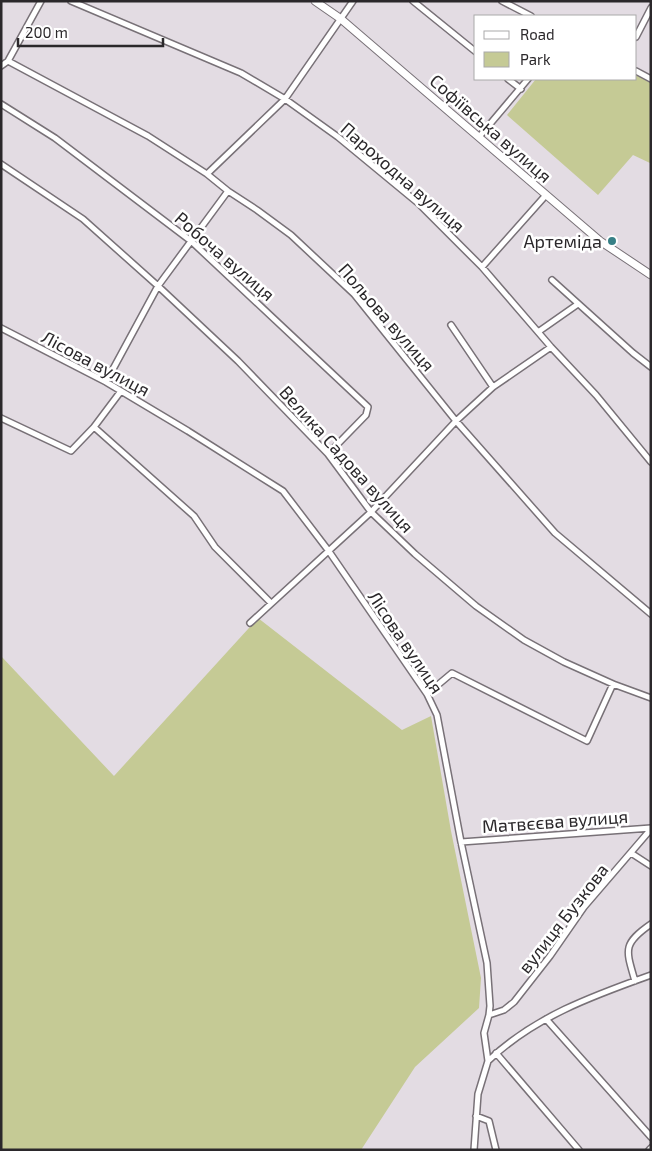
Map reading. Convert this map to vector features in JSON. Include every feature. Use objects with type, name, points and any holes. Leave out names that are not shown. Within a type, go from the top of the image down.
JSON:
[{"type":"street","points":[[1,66],[8,61],[41,1]]},
{"type":"street","name":"Пароходна вулиця","points":[[71,1],[241,73],[286,99],[338,137],[418,203],[482,267],[551,347],[596,394],[651,462]]},
{"type":"street","name":"Софіївська вулиця","points":[[314,1],[341,19],[600,241],[651,275]]},
{"type":"street","points":[[207,174],[286,99],[353,1]]},
{"type":"street","points":[[413,1],[474,50]]},
{"type":"street","points":[[502,1],[529,15]]},
{"type":"street","points":[[637,35],[651,8]]},
{"type":"street","name":"Польова вулиця","points":[[8,61],[148,136],[207,174],[291,235],[354,294],[456,421],[555,533],[651,614]]},
{"type":"street","points":[[637,72],[651,79]]},
{"type":"street","points":[[509,80],[521,89]]},
{"type":"street","points":[[479,137],[527,80]]},
{"type":"street","name":"Робоча вулиця","points":[[1,104],[56,138],[191,241],[368,407],[366,415],[328,454]]},
{"type":"street","name":"Велика Садова вулиця","points":[[1,164],[83,219],[158,286],[238,361],[328,454],[371,512],[415,554],[484,612],[524,640],[564,662],[651,698]]},
{"type":"street","points":[[106,382],[158,286],[228,191]]},
{"type":"street","points":[[482,267],[546,195]]},
{"type":"street","points":[[552,280],[651,367]]},
{"type":"street","points":[[538,332],[578,304]]},
{"type":"street","points":[[452,325],[493,387]]},
{"type":"street","name":"Лісова вулиця","points":[[1,328],[106,382],[283,491],[328,550],[427,694],[437,715],[461,842],[488,963],[489,1016],[484,1033],[488,1061],[478,1094],[474,1150]]},
{"type":"street","points":[[250,622],[371,512],[456,421],[493,387],[551,347]]},
{"type":"street","points":[[1,418],[71,451],[94,427],[121,391]]},
{"type":"street","points":[[94,427],[194,516],[215,547],[271,604]]},
{"type":"street","points":[[427,694],[452,673],[587,741],[614,684]]},
{"type":"street","name":"Матвєєва вулиця","points":[[461,842],[651,828]]},
{"type":"street","name":"вулиця Бузкова","points":[[489,1016],[504,1010],[514,1002],[550,956],[584,907],[631,854],[651,828]]},
{"type":"street","points":[[631,854],[651,866]]},
{"type":"street","points":[[635,981],[628,958],[629,944],[633,938],[651,924]]},
{"type":"street","points":[[488,1061],[546,1019],[586,998],[651,975]]},
{"type":"street","points":[[546,1019],[651,1137]]},
{"type":"street","points":[[496,1054],[579,1150]]},
{"type":"street","points":[[476,1116],[488,1121],[496,1150]]},
{"type":"green space","points":[[637,76],[651,83],[651,161],[650,163],[633,155],[598,195],[507,115],[535,80],[637,80]]},
{"type":"green space","points":[[258,618],[402,730],[431,716],[451,831],[481,978],[479,1008],[415,1067],[361,1150],[1,1150],[1,656],[114,776]]},
{"type":"place","name":"Артеміда","points":[[612,241]]}]
